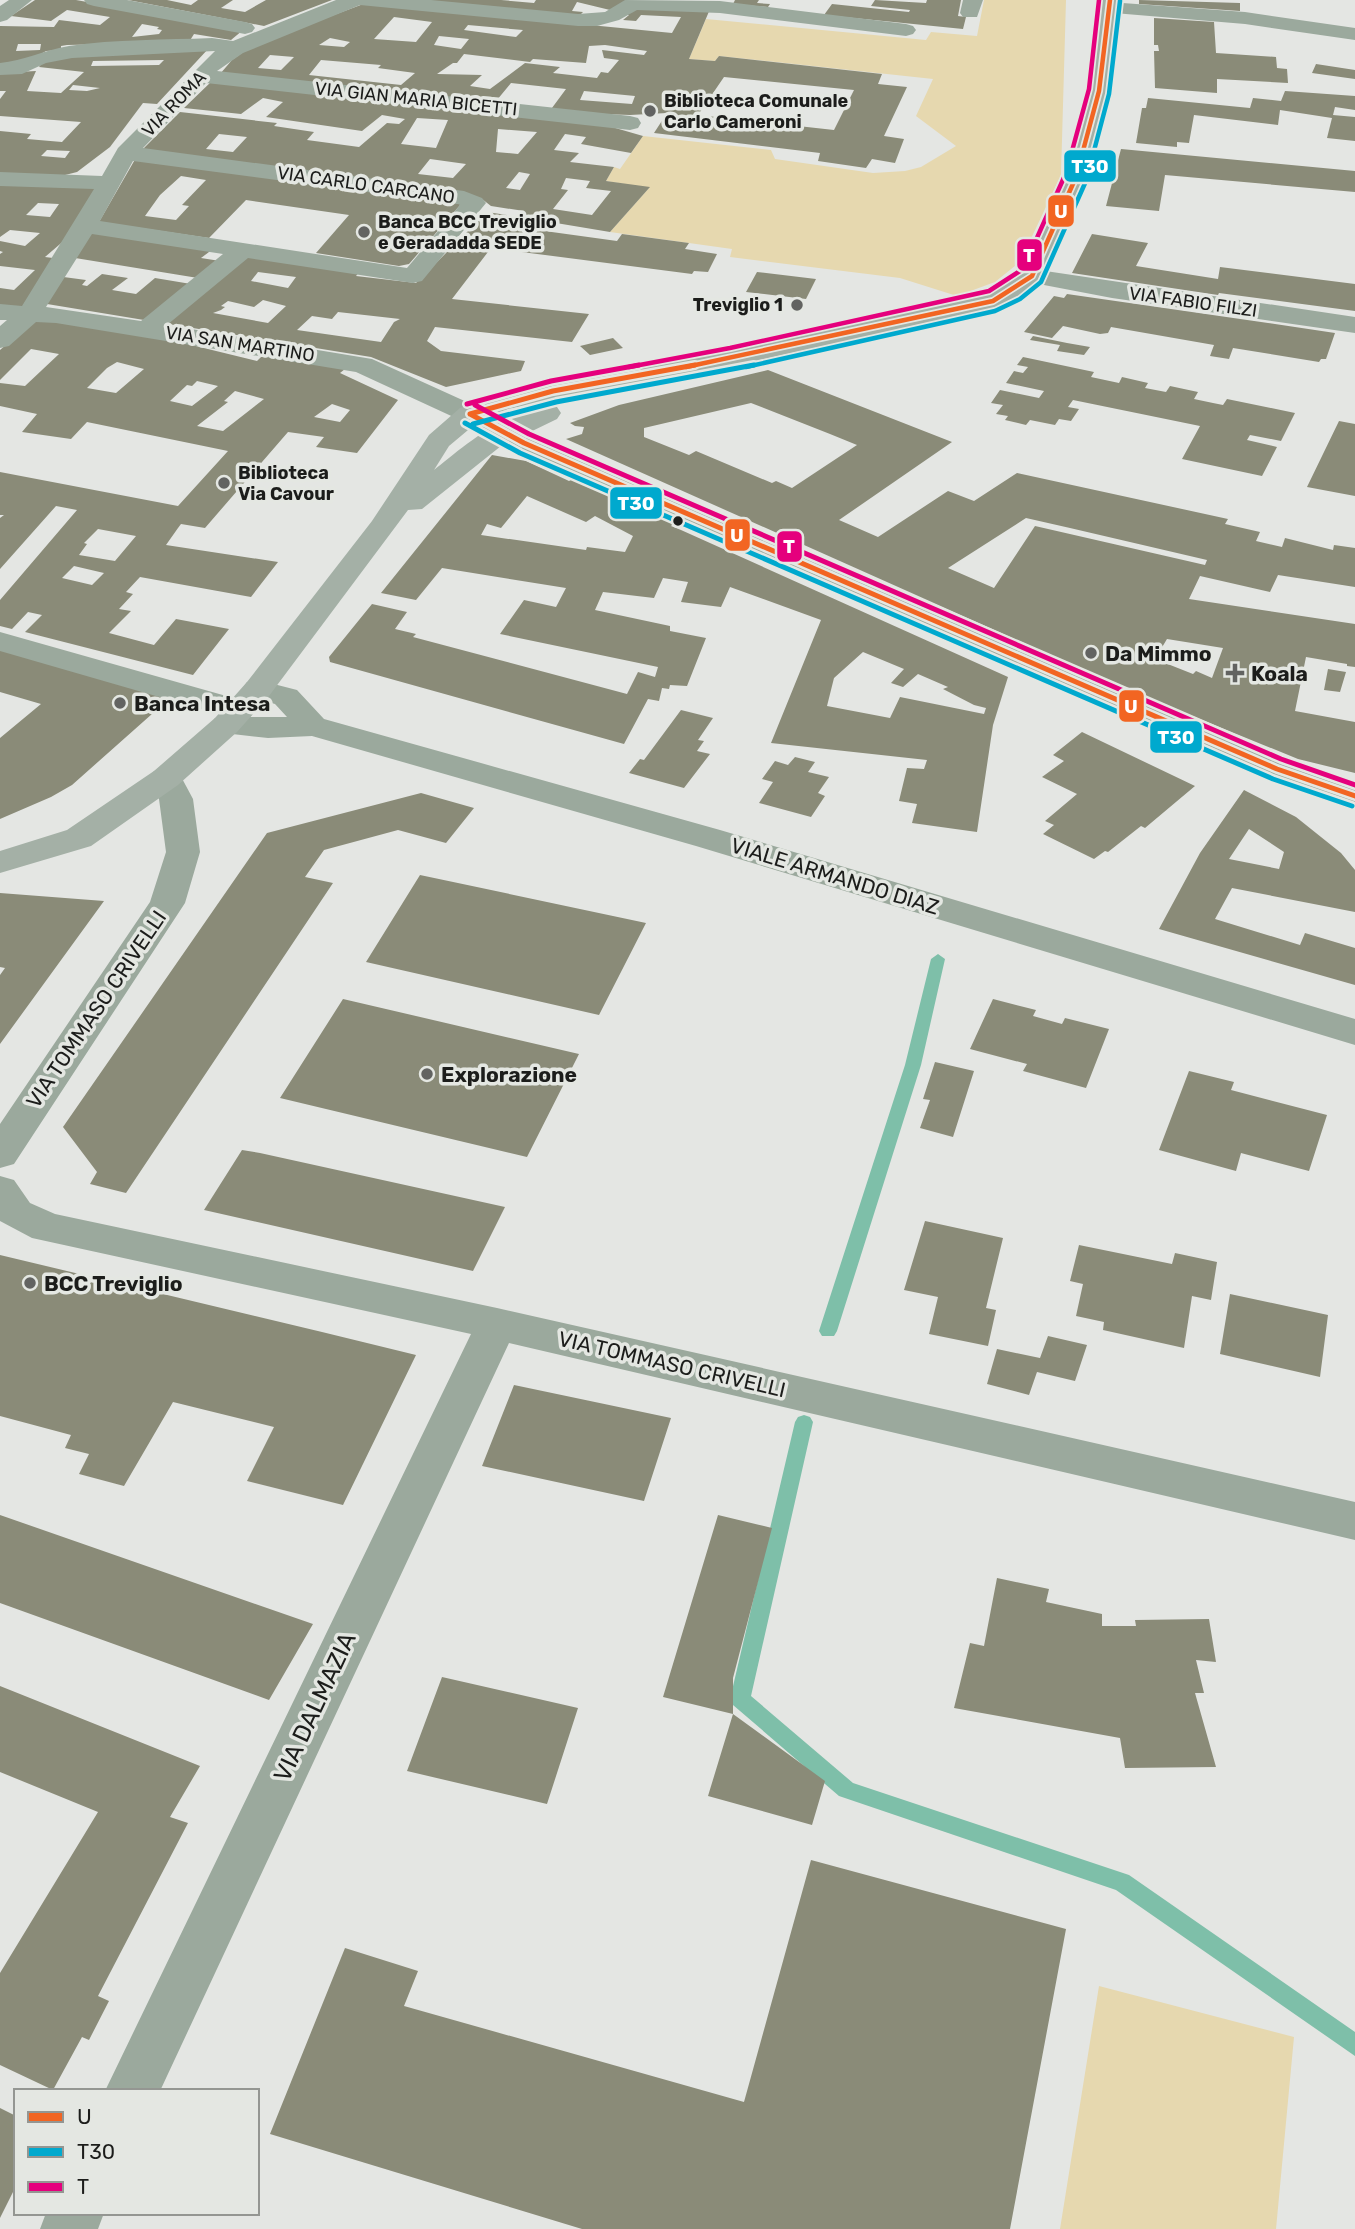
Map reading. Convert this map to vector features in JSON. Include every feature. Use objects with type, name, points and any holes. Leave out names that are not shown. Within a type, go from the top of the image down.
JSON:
[{"type":"street","points":[[0,16],[22,0]]},
{"type":"street","points":[[95,0],[271,33]]},
{"type":"street","name":"VIA ROMA","points":[[0,340],[29,314],[85,226],[126,153],[218,58],[235,48],[354,0]]},
{"type":"street","points":[[366,0],[578,20],[612,16],[633,4],[720,7],[906,30]]},
{"type":"street","points":[[815,19],[828,0]]},
{"type":"street","points":[[0,862],[79,838],[166,778],[242,708],[383,526],[439,441],[470,414],[500,403],[549,392],[696,366],[993,301],[1014,290],[1032,276],[1076,177],[1099,91],[1110,4],[1245,18],[1355,34]]},
{"type":"street","points":[[0,69],[22,68],[40,58],[72,52],[212,44],[235,48]]},
{"type":"street","name":"VIA GIAN MARIA BICETTI","points":[[201,76],[630,123]]},
{"type":"street","name":"VIA CARLO CARCANO","points":[[85,226],[413,276],[474,203],[464,198],[126,153]]},
{"type":"street","points":[[0,179],[109,183]]},
{"type":"street","points":[[147,329],[243,250]]},
{"type":"street","name":"VIA FABIO FILZI","points":[[1032,276],[1355,325]]},
{"type":"street","name":"VIA SAN MARTINO","points":[[0,312],[56,315],[363,365],[470,414],[499,432],[1277,769],[1355,796]]},
{"type":"street","points":[[383,526],[473,450],[499,432],[575,403],[696,366]]},
{"type":"street","points":[[0,640],[242,708],[286,696],[313,726]]},
{"type":"street","name":"VIALE ARMANDO DIAZ","points":[[242,708],[268,728],[313,726],[708,838],[1355,1032]]},
{"type":"street","name":"VIA TOMMASO CRIVELLI","points":[[0,1154],[167,904],[183,852],[176,799],[166,778]]},
{"type":"street","name":"VIA TOMMASO CRIVELLI","points":[[0,1190],[16,1213],[46,1227],[497,1324],[1355,1521]]},
{"type":"street","name":"VIA DALMAZIA","points":[[133,2089],[497,1324]]},
{"type":"shaded area","points":[[984,0],[1066,0],[1061,175],[1020,262],[995,282],[957,296],[900,278],[730,257],[732,249],[610,232],[649,188],[606,181],[614,167],[620,169],[643,136],[771,150],[775,159],[873,173],[921,167],[956,146],[916,116],[933,79],[719,56],[715,61],[689,59],[706,19],[926,40],[931,32],[977,36]]},
{"type":"shaded area","points":[[1099,1986],[1294,2037],[1276,2229],[1060,2229]]},
{"type":"building","points":[[35,0],[76,0],[243,30],[231,40],[194,34],[189,42],[67,45],[61,46],[61,50],[46,51],[29,61],[0,65],[0,26],[54,27],[59,20],[100,25],[110,17],[67,10],[51,21],[11,16]],"holes":[[[142,24],[159,27],[157,29],[162,30],[159,34],[132,37]],[[18,44],[41,44],[40,50],[16,51]]]},
{"type":"building","points":[[128,0],[167,0],[191,5],[198,0],[233,0],[221,8],[245,12],[266,0],[332,0],[264,26]]},
{"type":"building","points":[[410,0],[501,0],[534,3],[536,0],[628,0],[610,10],[577,2],[572,11],[583,12],[578,17]]},
{"type":"building","points":[[735,0],[759,0],[757,3],[770,4],[768,7],[733,4]]},
{"type":"building","points":[[875,0],[926,3],[927,0],[961,0],[958,16],[966,17],[963,29],[824,15],[832,4],[910,10],[871,6]]},
{"type":"building","points":[[1139,0],[1240,3],[1240,11],[1139,4]]},
{"type":"building","points":[[366,3],[672,33],[681,17],[641,15],[636,21],[623,20],[629,15],[623,15],[633,8],[710,9],[689,59],[715,61],[719,56],[882,74],[878,84],[907,87],[884,136],[904,139],[895,163],[872,159],[866,168],[818,161],[820,153],[654,133],[667,113],[630,115],[549,112],[566,89],[511,83],[492,106],[220,74],[232,60],[253,45]],"holes":[[[394,17],[432,22],[416,42],[374,39]],[[468,25],[523,30],[516,37],[464,30]],[[439,36],[469,39],[461,49],[434,45]],[[330,38],[350,42],[344,47],[319,45]],[[605,45],[647,51],[644,55],[602,50],[604,58],[619,60],[608,73],[601,72],[597,78],[553,73],[560,67],[525,63],[490,89],[470,86],[482,75],[437,74],[457,63],[464,54],[530,62],[533,59],[586,63],[589,46]],[[270,55],[294,57],[281,70],[258,68]],[[321,60],[381,65],[378,68],[415,73],[401,85],[309,75]],[[724,77],[854,90],[834,130],[698,115]],[[584,91],[635,96],[632,104],[580,100]]]},
{"type":"building","points":[[1154,18],[1214,22],[1216,53],[1276,57],[1277,68],[1287,69],[1288,83],[1217,79],[1217,93],[1155,88],[1154,51],[1159,51],[1158,45],[1154,45]]},
{"type":"building","points":[[209,48],[157,104],[143,103],[110,147],[77,172],[65,175],[0,175],[0,131],[31,134],[27,139],[62,142],[81,122],[0,116],[0,99],[6,91],[0,91],[0,73],[36,71],[27,91],[61,93],[84,72],[39,67],[45,59]],"holes":[[[164,60],[159,65],[91,66],[93,61]],[[73,85],[100,88],[87,91],[69,90]],[[47,150],[70,151],[65,158],[41,156]]]},
{"type":"building","points":[[1316,64],[1355,70],[1355,79],[1312,73]]},
{"type":"building","points":[[213,80],[598,123],[643,136],[631,153],[581,144],[586,137],[565,134],[554,150],[579,153],[570,162],[614,167],[606,181],[650,187],[610,232],[538,220],[530,229],[617,241],[622,234],[689,243],[685,249],[717,254],[708,272],[694,271],[692,274],[491,248],[452,299],[589,314],[572,342],[435,327],[427,341],[441,351],[525,361],[521,371],[446,387],[371,357],[162,323],[247,253],[361,270],[356,276],[416,283],[487,212],[519,217],[524,211],[491,206],[482,199],[142,150],[180,112],[277,123],[274,126],[314,132],[307,140],[359,147],[387,123],[399,124],[405,119],[382,115],[362,131],[266,117],[283,102],[263,98],[241,114],[184,108]],"holes":[[[417,118],[448,120],[436,148],[401,144]],[[498,129],[537,132],[518,154],[496,152]],[[219,134],[247,137],[233,152],[206,149]],[[430,159],[466,164],[453,178],[418,174]],[[519,172],[530,174],[520,190],[506,188]],[[566,178],[590,181],[586,188],[611,191],[592,215],[553,209],[568,190],[561,189]],[[258,272],[296,277],[288,288],[251,281]],[[263,300],[286,306],[268,323],[213,313],[225,307],[221,306],[228,301],[254,307]],[[338,312],[400,319],[394,322],[381,342],[297,330],[312,316],[332,319]]]},
{"type":"building","points":[[1285,91],[1355,96],[1355,110],[1335,107],[1333,115],[1355,117],[1355,141],[1327,138],[1332,118],[1280,110],[1278,125],[1194,115],[1189,143],[1177,142],[1177,147],[1136,143],[1142,108],[1146,108],[1148,98],[1250,108],[1253,98],[1281,101]]},
{"type":"building","points":[[1121,149],[1355,171],[1355,192],[1165,175],[1159,211],[1106,206]]},
{"type":"building","points":[[137,156],[461,204],[409,264],[399,266],[316,253],[349,215],[246,200],[209,238],[99,222]],"holes":[[[181,176],[206,180],[182,205],[189,206],[176,220],[145,216],[160,195]]]},
{"type":"building","points":[[0,183],[105,187],[81,226],[45,257],[53,258],[21,309],[0,307],[0,288],[14,290],[35,270],[0,266],[0,254],[3,252],[0,251],[0,241],[25,246],[40,233],[10,230],[0,237]],"holes":[[[38,203],[59,204],[50,217],[26,215]]]},
{"type":"building","points":[[91,231],[213,249],[201,258],[220,261],[198,278],[69,257]]},
{"type":"building","points":[[1092,234],[1148,243],[1136,266],[1218,279],[1220,267],[1355,284],[1355,311],[1219,293],[1218,295],[1072,273]]},
{"type":"building","points":[[757,272],[816,279],[806,299],[746,292]]},
{"type":"building","points":[[102,274],[128,278],[112,290],[136,294],[155,278],[191,284],[144,320],[41,303],[56,276],[86,280],[82,285],[87,286]]},
{"type":"building","points":[[1067,294],[1335,333],[1326,359],[1319,362],[1233,348],[1229,359],[1210,356],[1214,345],[1111,327],[1108,333],[1100,334],[1063,326],[1052,338],[1024,332],[1054,296],[1064,298]]},
{"type":"building","points":[[37,318],[167,339],[257,361],[263,355],[345,369],[340,373],[398,400],[357,453],[316,447],[324,437],[288,432],[205,528],[181,524],[178,528],[166,545],[278,562],[251,597],[140,577],[126,592],[133,594],[119,609],[131,611],[109,633],[154,645],[176,619],[229,629],[193,675],[25,632],[42,615],[28,612],[12,629],[0,626],[0,600],[77,510],[56,506],[0,569],[0,518],[4,515],[0,515],[0,472],[178,506],[228,451],[87,422],[71,439],[22,432],[37,414],[0,406],[0,383],[25,386],[59,354],[31,349],[0,380],[0,350]],"holes":[[[117,362],[144,369],[116,393],[87,388]],[[197,381],[218,386],[192,406],[170,401],[187,385],[192,386]],[[235,391],[264,399],[223,431],[197,426],[228,402],[224,401]],[[332,404],[350,410],[340,422],[314,417]],[[98,529],[136,536],[115,561],[79,555],[87,544],[84,543]],[[74,566],[104,573],[92,585],[62,578]]]},
{"type":"building","points":[[1033,336],[1090,347],[1084,355],[1057,351],[1060,345],[1030,340]]},
{"type":"building","points":[[613,338],[623,348],[590,355],[580,346]]},
{"type":"building","points":[[1023,357],[1094,372],[1091,377],[1119,383],[1122,377],[1148,383],[1145,388],[1166,392],[1170,386],[1198,392],[1194,399],[1213,403],[1223,405],[1227,399],[1295,413],[1281,441],[1250,435],[1247,440],[1277,447],[1262,476],[1182,459],[1200,426],[1073,400],[1068,407],[1079,409],[1071,421],[1059,419],[1055,425],[1030,420],[1026,425],[1005,420],[1008,416],[996,414],[1003,405],[991,403],[1000,390],[1039,398],[1044,391],[1006,383],[1014,371],[1023,373],[1028,367],[1017,365]]},
{"type":"building","points":[[768,370],[952,442],[839,520],[878,537],[948,491],[974,501],[1017,473],[1228,519],[1225,524],[1260,532],[1256,541],[1282,547],[1285,538],[1333,550],[1334,545],[1355,548],[1355,587],[1278,575],[1270,592],[1200,576],[1189,599],[1355,624],[1355,667],[1306,657],[1295,711],[1355,722],[1355,773],[1298,759],[1136,693],[566,439],[582,434],[584,427],[570,423],[619,405]],"holes":[[[751,403],[830,434],[857,445],[792,488],[776,481],[772,483],[696,451],[689,455],[644,437],[644,428]],[[1026,518],[1207,560],[1205,565],[1035,526],[994,588],[948,568]],[[1167,639],[1223,648],[1212,678],[1196,671],[1193,674],[1155,659]]]},
{"type":"building","points":[[1339,421],[1355,424],[1355,496],[1307,487]]},
{"type":"building","points":[[492,455],[526,461],[569,481],[575,478],[675,522],[671,526],[1008,677],[993,725],[977,832],[912,823],[917,804],[899,801],[907,768],[924,769],[927,760],[771,743],[821,620],[730,587],[721,607],[681,602],[688,582],[663,578],[654,598],[603,592],[595,610],[670,626],[670,631],[706,638],[687,686],[670,685],[669,689],[662,688],[659,701],[648,699],[624,744],[330,662],[329,657],[372,604],[407,612],[395,629],[416,634],[413,637],[627,694],[638,672],[655,677],[658,667],[500,634],[524,600],[556,607],[566,588],[442,568],[416,600],[381,593]],"holes":[[[527,496],[586,522],[595,516],[633,536],[625,552],[587,547],[586,550],[481,535],[487,524],[501,528]],[[863,652],[904,669],[891,683],[903,687],[918,674],[948,687],[943,689],[974,705],[986,708],[984,714],[900,697],[890,718],[827,706],[834,678]]]},
{"type":"building","points":[[0,647],[170,698],[72,785],[0,819],[0,738],[41,704],[0,692]]},
{"type":"building","points":[[1328,669],[1346,672],[1340,692],[1324,690]]},
{"type":"building","points":[[681,710],[713,718],[698,740],[704,741],[697,751],[710,754],[684,788],[629,773],[640,759],[644,760]]},
{"type":"building","points":[[1082,732],[1195,786],[1145,828],[1141,826],[1108,852],[1105,851],[1094,859],[1043,834],[1054,825],[1045,821],[1077,794],[1042,777],[1064,761],[1053,755]]},
{"type":"building","points":[[795,757],[815,762],[808,772],[829,777],[818,793],[825,796],[811,817],[759,803],[773,782],[762,779],[775,761],[788,765]]},
{"type":"building","points":[[1244,790],[1296,817],[1341,853],[1355,870],[1355,912],[1232,888],[1215,919],[1300,945],[1305,933],[1355,948],[1355,985],[1159,929],[1200,853]],"holes":[[[1249,829],[1284,852],[1279,869],[1229,859]]]},
{"type":"building","points":[[421,793],[474,808],[446,843],[398,830],[324,850],[305,877],[333,883],[126,1193],[90,1184],[97,1172],[63,1127],[267,833]]},
{"type":"building","points":[[420,875],[646,923],[599,1015],[366,962]]},
{"type":"building","points":[[0,893],[104,901],[0,1044],[0,975],[5,968],[0,967]]},
{"type":"building","points":[[343,999],[579,1054],[527,1157],[280,1098]]},
{"type":"building","points":[[993,999],[1036,1010],[1033,1016],[1062,1024],[1065,1018],[1109,1029],[1086,1088],[1023,1071],[1027,1064],[970,1049]]},
{"type":"building","points":[[935,1062],[974,1071],[953,1137],[920,1128],[930,1100],[923,1099]]},
{"type":"building","points":[[1189,1071],[1234,1082],[1231,1090],[1327,1115],[1309,1171],[1241,1153],[1236,1171],[1159,1150]]},
{"type":"building","points":[[242,1150],[505,1207],[473,1271],[204,1210]]},
{"type":"building","points":[[925,1221],[1003,1238],[986,1308],[996,1310],[988,1346],[929,1334],[938,1297],[904,1290]]},
{"type":"building","points":[[1079,1245],[1172,1264],[1175,1253],[1217,1262],[1211,1300],[1192,1296],[1184,1348],[1103,1330],[1104,1322],[1076,1316],[1083,1284],[1070,1281]]},
{"type":"building","points":[[0,1255],[416,1355],[343,1505],[247,1481],[274,1427],[173,1402],[124,1486],[79,1474],[89,1454],[65,1448],[71,1435],[0,1416]]},
{"type":"building","points":[[1230,1294],[1328,1315],[1320,1377],[1220,1354]]},
{"type":"building","points":[[1048,1336],[1087,1345],[1075,1381],[1037,1372],[1029,1395],[987,1384],[997,1349],[1040,1358]]},
{"type":"building","points":[[514,1385],[671,1418],[644,1501],[482,1466]]},
{"type":"building","points":[[0,1515],[313,1624],[269,1700],[0,1603]]},
{"type":"building","points":[[718,1515],[772,1528],[733,1678],[733,1714],[663,1697]]},
{"type":"building","points":[[997,1578],[1049,1589],[1046,1602],[1102,1614],[1102,1626],[1136,1626],[1135,1620],[1209,1619],[1216,1662],[1196,1660],[1204,1693],[1195,1693],[1216,1767],[1125,1768],[1120,1738],[954,1708],[970,1643],[984,1646]]},
{"type":"building","points":[[442,1677],[578,1708],[547,1804],[407,1771]]},
{"type":"building","points":[[0,1686],[200,1766],[170,1817],[188,1823],[98,1996],[109,2001],[89,2040],[82,2037],[54,2089],[0,2065],[0,1973],[98,1812],[0,1772]]},
{"type":"building","points":[[733,1714],[825,1781],[812,1825],[708,1796]]},
{"type":"building","points":[[811,1860],[1066,1929],[1010,2229],[582,2229],[270,2134],[345,1948],[418,1971],[404,2006],[744,2102]]},
{"type":"building","points":[[0,2108],[14,2115],[14,2190],[0,2218]]},
{"type":"waterway","points":[[828,1331],[913,1065],[938,959]]},
{"type":"waterway","points":[[804,1422],[740,1699],[846,1790],[1122,1882],[1355,2045]]},
{"type":"transit line","name":"T","points":[[467,404],[551,381],[730,348],[989,291],[1023,269],[1066,173],[1089,89],[1099,0]]},
{"type":"transit line","name":"U","points":[[470,414],[553,391],[732,358],[993,301],[1032,276],[1076,177],[1099,91],[1110,0]]},
{"type":"transit line","name":"T30","points":[[473,424],[556,402],[735,369],[995,311],[1020,299],[1041,282],[1086,181],[1109,94],[1120,1]]},
{"type":"transit line","name":"T","points":[[475,405],[529,434],[1281,759],[1355,785]]},
{"type":"transit line","name":"U","points":[[470,414],[524,443],[1277,769],[1355,796]]},
{"type":"transit line","name":"T30","points":[[465,423],[520,453],[1273,779],[1352,806]]},
{"type":"place","name":"Biblioteca Comunale Carlo Cameroni","points":[[650,111]]},
{"type":"place","name":"Banca BCC Treviglio e Geradadda SEDE","points":[[364,232]]},
{"type":"place","name":"Treviglio 1","points":[[797,305]]},
{"type":"place","name":"Biblioteca Via Cavour","points":[[224,483]]},
{"type":"place","name":"Da Mimmo","points":[[1091,653]]},
{"type":"place","name":"Koala","points":[[1235,673]]},
{"type":"place","name":"Banca Intesa","points":[[120,703]]},
{"type":"place","name":"Explorazione","points":[[427,1074]]},
{"type":"place","name":"BCC Treviglio","points":[[30,1283]]}]
